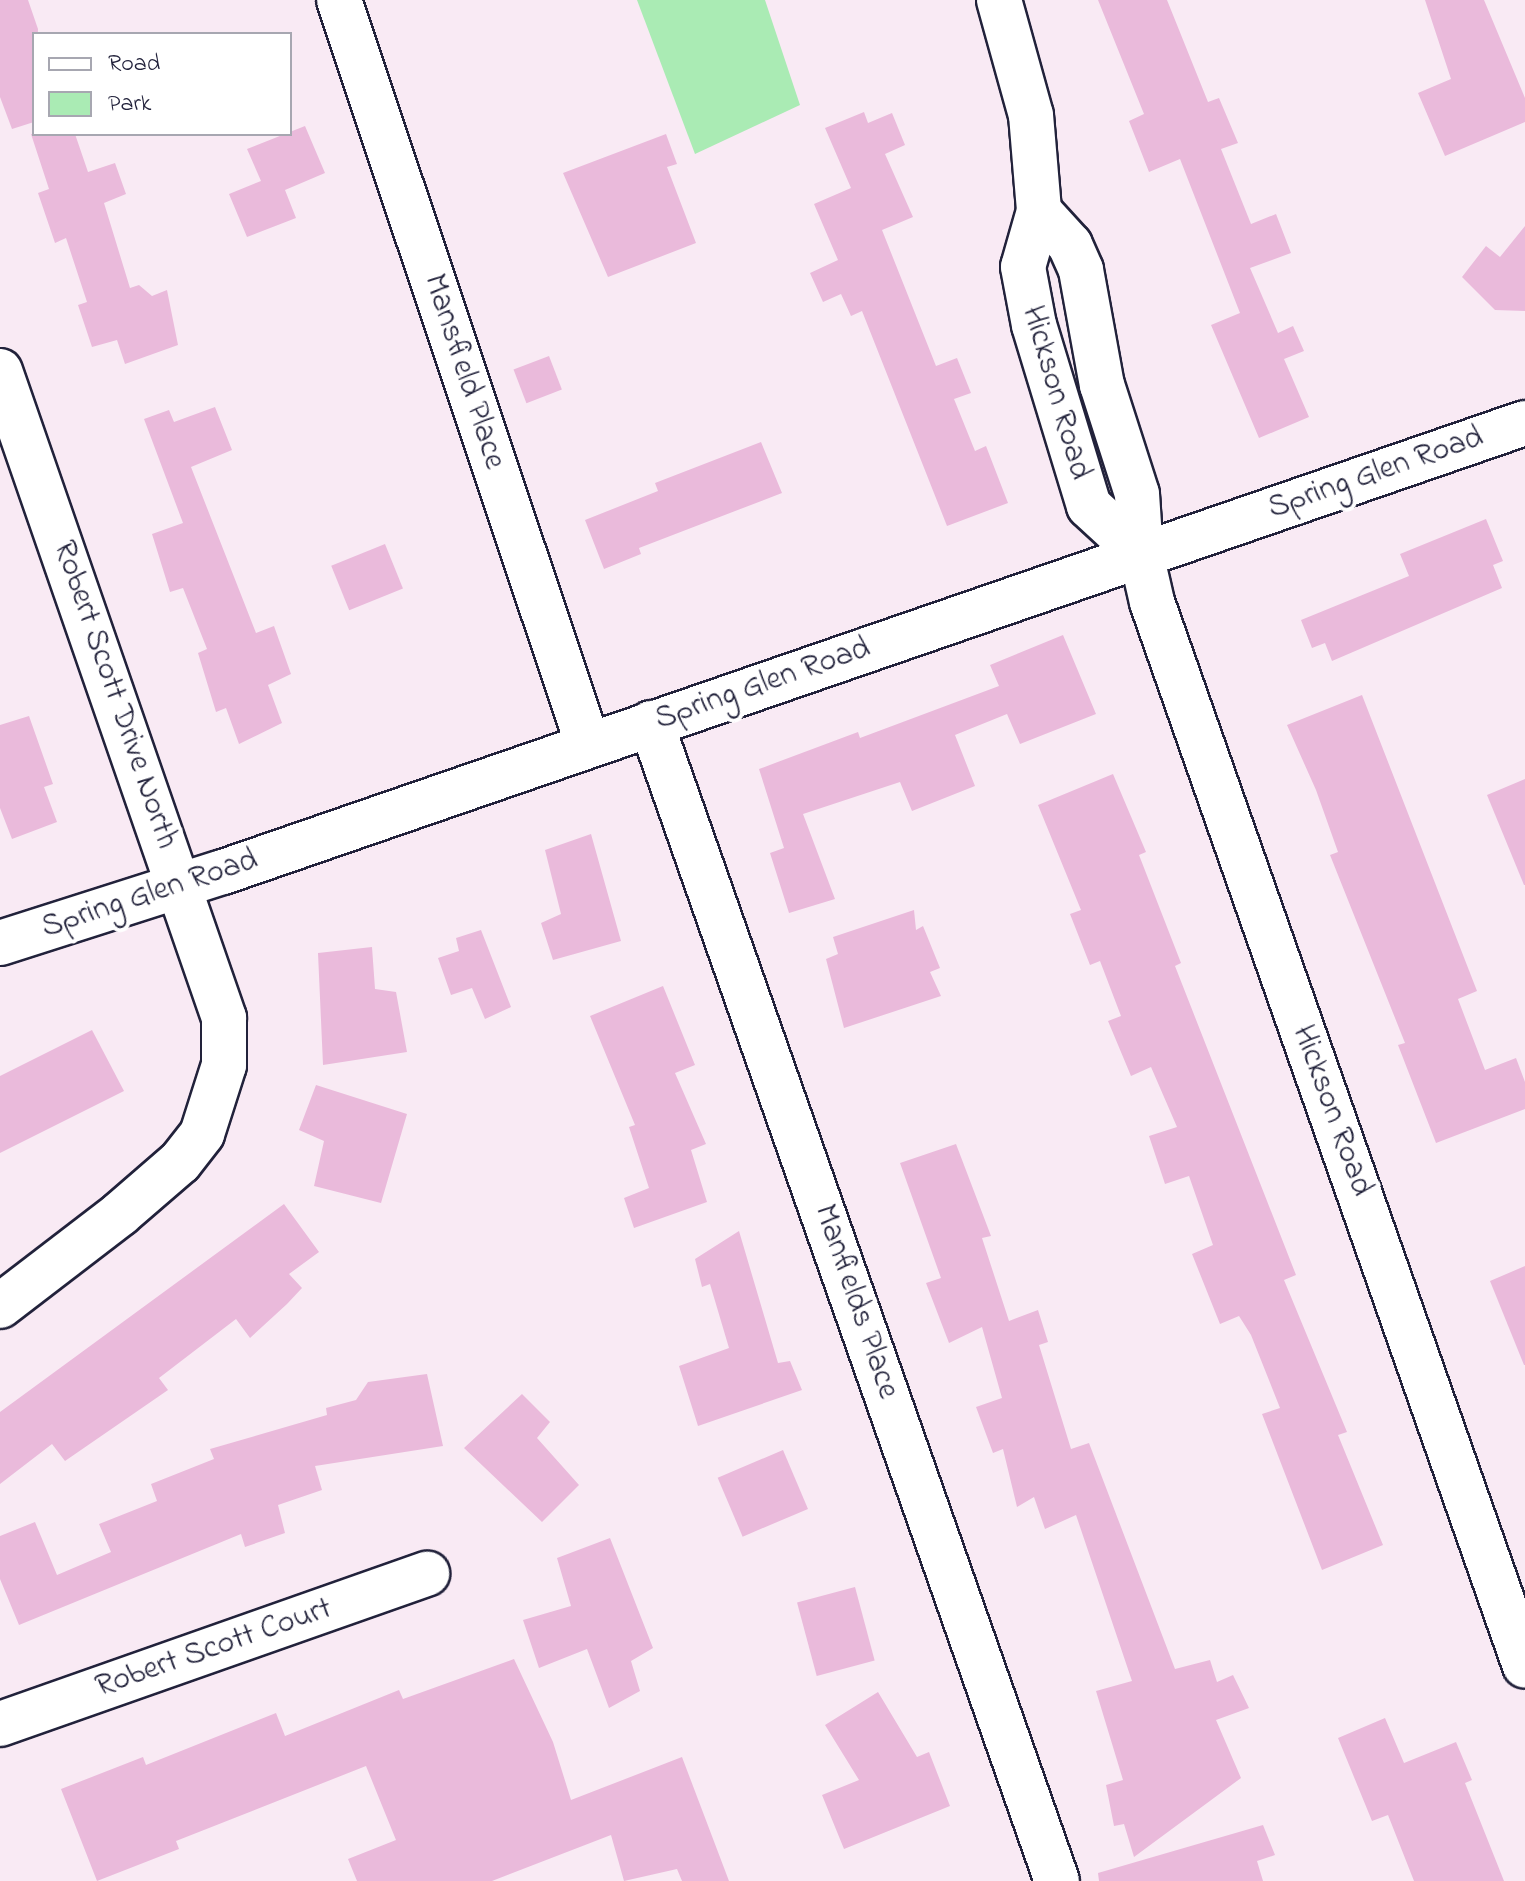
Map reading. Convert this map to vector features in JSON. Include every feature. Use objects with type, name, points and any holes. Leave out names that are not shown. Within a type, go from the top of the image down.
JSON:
[{"type":"street","name":"Mansfield Place","points":[[339,0],[588,745]]},
{"type":"street","name":"Hickson Road","points":[[999,0],[1031,115],[1039,211],[1024,259],[1024,288],[1089,506],[1141,554]]},
{"type":"street","name":"Hickson Road","points":[[1039,211],[1070,245],[1081,270],[1102,385],[1137,494],[1141,554],[1152,602],[1525,1666]]},
{"type":"street","name":"Robert Scott Drive North","points":[[0,371],[181,886],[224,1018],[224,1065],[216,1102],[202,1134],[180,1162],[0,1306]]},
{"type":"street","name":"Spring Glen Road","points":[[0,943],[181,886],[1525,423]]},
{"type":"street","name":"Manfields Place","points":[[651,723],[1057,1881]]},
{"type":"street","name":"Robert Scott Court","points":[[0,1724],[427,1574]]},
{"type":"green space","points":[[637,0],[765,0],[800,105],[695,154]]},
{"type":"building","points":[[0,0],[28,0],[38,29],[38,32],[32,32],[32,123],[12,129],[0,97]]},
{"type":"building","points":[[1098,0],[1167,0],[1208,102],[1219,98],[1238,143],[1221,149],[1251,224],[1276,214],[1291,253],[1250,268],[1278,333],[1293,326],[1304,351],[1284,359],[1309,417],[1259,438],[1211,325],[1240,313],[1180,159],[1149,172],[1129,121],[1144,114]]},
{"type":"building","points":[[1425,0],[1484,0],[1525,98],[1525,122],[1445,156],[1418,93],[1451,79]]},
{"type":"building","points":[[864,112],[868,123],[892,113],[905,145],[885,154],[913,217],[882,230],[936,366],[957,358],[971,393],[954,399],[975,451],[986,446],[1008,503],[947,526],[862,311],[851,316],[841,294],[823,302],[810,273],[838,260],[814,204],[851,188],[825,128]]},
{"type":"building","points":[[305,126],[325,173],[285,190],[296,218],[247,237],[229,194],[261,181],[247,149],[280,136],[292,136],[292,131]]},
{"type":"building","points":[[31,134],[76,136],[88,172],[115,163],[126,194],[104,203],[130,288],[139,285],[152,296],[167,290],[178,345],[125,364],[117,340],[92,347],[78,305],[87,302],[66,238],[55,243],[38,193],[49,189]]},
{"type":"building","points":[[666,134],[677,164],[667,167],[696,243],[608,277],[563,173]]},
{"type":"building","points":[[1525,226],[1525,311],[1495,310],[1462,277],[1486,246],[1500,257]]},
{"type":"building","points":[[549,356],[562,390],[526,403],[514,370]]},
{"type":"building","points":[[215,407],[232,450],[191,467],[256,633],[274,626],[291,674],[268,685],[282,723],[239,744],[226,708],[216,712],[198,653],[207,649],[183,588],[170,592],[152,534],[183,523],[144,419],[169,410],[174,422]]},
{"type":"building","points":[[761,442],[782,493],[639,548],[641,554],[604,569],[585,520],[658,491],[655,483]]},
{"type":"building","points":[[1486,519],[1503,561],[1493,565],[1502,588],[1332,661],[1325,643],[1312,648],[1301,620],[1409,576],[1400,554]]},
{"type":"building","points":[[385,544],[403,589],[349,610],[331,566]]},
{"type":"building","points":[[1063,635],[1096,714],[1020,744],[1007,714],[955,735],[975,786],[912,811],[900,782],[803,814],[835,899],[789,913],[770,853],[784,848],[759,769],[858,732],[860,738],[999,686],[990,665]]},
{"type":"building","points":[[1362,695],[1477,991],[1458,999],[1485,1070],[1516,1058],[1525,1082],[1525,1109],[1436,1143],[1398,1045],[1405,1043],[1330,855],[1338,852],[1316,790],[1287,725]]},
{"type":"building","points":[[29,716],[53,784],[44,787],[57,822],[12,839],[0,808],[0,725]]},
{"type":"building","points":[[1113,774],[1146,852],[1139,855],[1181,963],[1175,966],[1296,1275],[1284,1280],[1347,1432],[1338,1435],[1383,1545],[1322,1570],[1262,1414],[1280,1408],[1251,1335],[1239,1316],[1220,1324],[1192,1254],[1213,1245],[1189,1176],[1165,1184],[1149,1136],[1177,1127],[1151,1067],[1131,1076],[1108,1021],[1121,1016],[1100,961],[1090,965],[1070,914],[1081,910],[1038,805]]},
{"type":"building","points":[[1525,779],[1525,885],[1524,885],[1487,795]]},
{"type":"building","points":[[591,834],[621,941],[553,960],[541,923],[561,914],[545,850]]},
{"type":"building","points":[[914,910],[916,930],[923,926],[940,968],[930,972],[941,996],[844,1028],[826,959],[838,954],[833,937]]},
{"type":"building","points":[[481,930],[511,1007],[485,1019],[472,988],[451,995],[438,958],[459,951],[456,938]]},
{"type":"building","points":[[372,947],[375,989],[396,992],[407,1052],[323,1065],[318,953]]},
{"type":"building","points":[[663,986],[695,1065],[675,1073],[706,1144],[691,1150],[707,1202],[634,1228],[624,1198],[649,1188],[629,1127],[635,1125],[590,1016]]},
{"type":"building","points":[[92,1030],[124,1091],[0,1153],[0,1076]]},
{"type":"building","points":[[316,1085],[407,1114],[381,1203],[314,1186],[324,1141],[299,1130]]},
{"type":"building","points":[[956,1144],[991,1236],[982,1238],[1009,1321],[1038,1310],[1048,1342],[1039,1345],[1071,1449],[1089,1443],[1175,1669],[1210,1660],[1217,1682],[1233,1675],[1249,1708],[1216,1720],[1241,1778],[1134,1857],[1124,1824],[1114,1826],[1106,1785],[1123,1780],[1096,1691],[1132,1681],[1076,1515],[1045,1529],[1034,1497],[1017,1507],[1003,1449],[993,1453],[976,1407],[1002,1398],[982,1327],[949,1343],[926,1283],[941,1278],[900,1163]]},
{"type":"building","points":[[284,1204],[319,1252],[289,1274],[302,1288],[287,1304],[250,1338],[236,1319],[159,1378],[168,1390],[65,1461],[52,1444],[0,1484],[0,1412]]},
{"type":"building","points":[[739,1231],[778,1363],[790,1361],[802,1390],[698,1426],[679,1366],[729,1348],[710,1284],[702,1287],[695,1259]]},
{"type":"building","points":[[1525,1266],[1525,1365],[1524,1365],[1490,1281]]},
{"type":"building","points":[[427,1374],[443,1446],[315,1466],[322,1490],[278,1505],[285,1533],[245,1547],[241,1534],[19,1625],[0,1579],[0,1536],[35,1522],[57,1575],[111,1552],[99,1524],[157,1501],[151,1484],[214,1459],[210,1449],[327,1415],[326,1408],[356,1400],[368,1382]]},
{"type":"building","points":[[522,1394],[550,1422],[537,1438],[579,1485],[542,1522],[464,1448]]},
{"type":"building","points":[[783,1450],[808,1509],[743,1537],[718,1478]]},
{"type":"building","points":[[610,1538],[653,1648],[631,1661],[640,1691],[609,1708],[587,1649],[539,1668],[523,1620],[571,1606],[557,1558]]},
{"type":"building","points":[[855,1587],[875,1660],[817,1676],[797,1603]]},
{"type":"building","points":[[514,1659],[553,1742],[571,1800],[682,1757],[729,1881],[682,1881],[677,1869],[624,1881],[611,1835],[492,1881],[357,1881],[348,1859],[396,1840],[366,1766],[176,1841],[179,1849],[97,1881],[61,1789],[143,1757],[146,1765],[276,1713],[285,1736],[399,1690],[403,1699]]},
{"type":"building","points":[[878,1692],[917,1757],[929,1752],[950,1806],[844,1849],[822,1795],[859,1780],[825,1725]]},
{"type":"building","points":[[1385,1718],[1404,1763],[1456,1742],[1472,1780],[1465,1783],[1504,1881],[1414,1881],[1388,1815],[1372,1821],[1338,1738]]},
{"type":"building","points":[[1263,1825],[1275,1855],[1257,1861],[1263,1881],[1099,1881],[1098,1873]]}]
